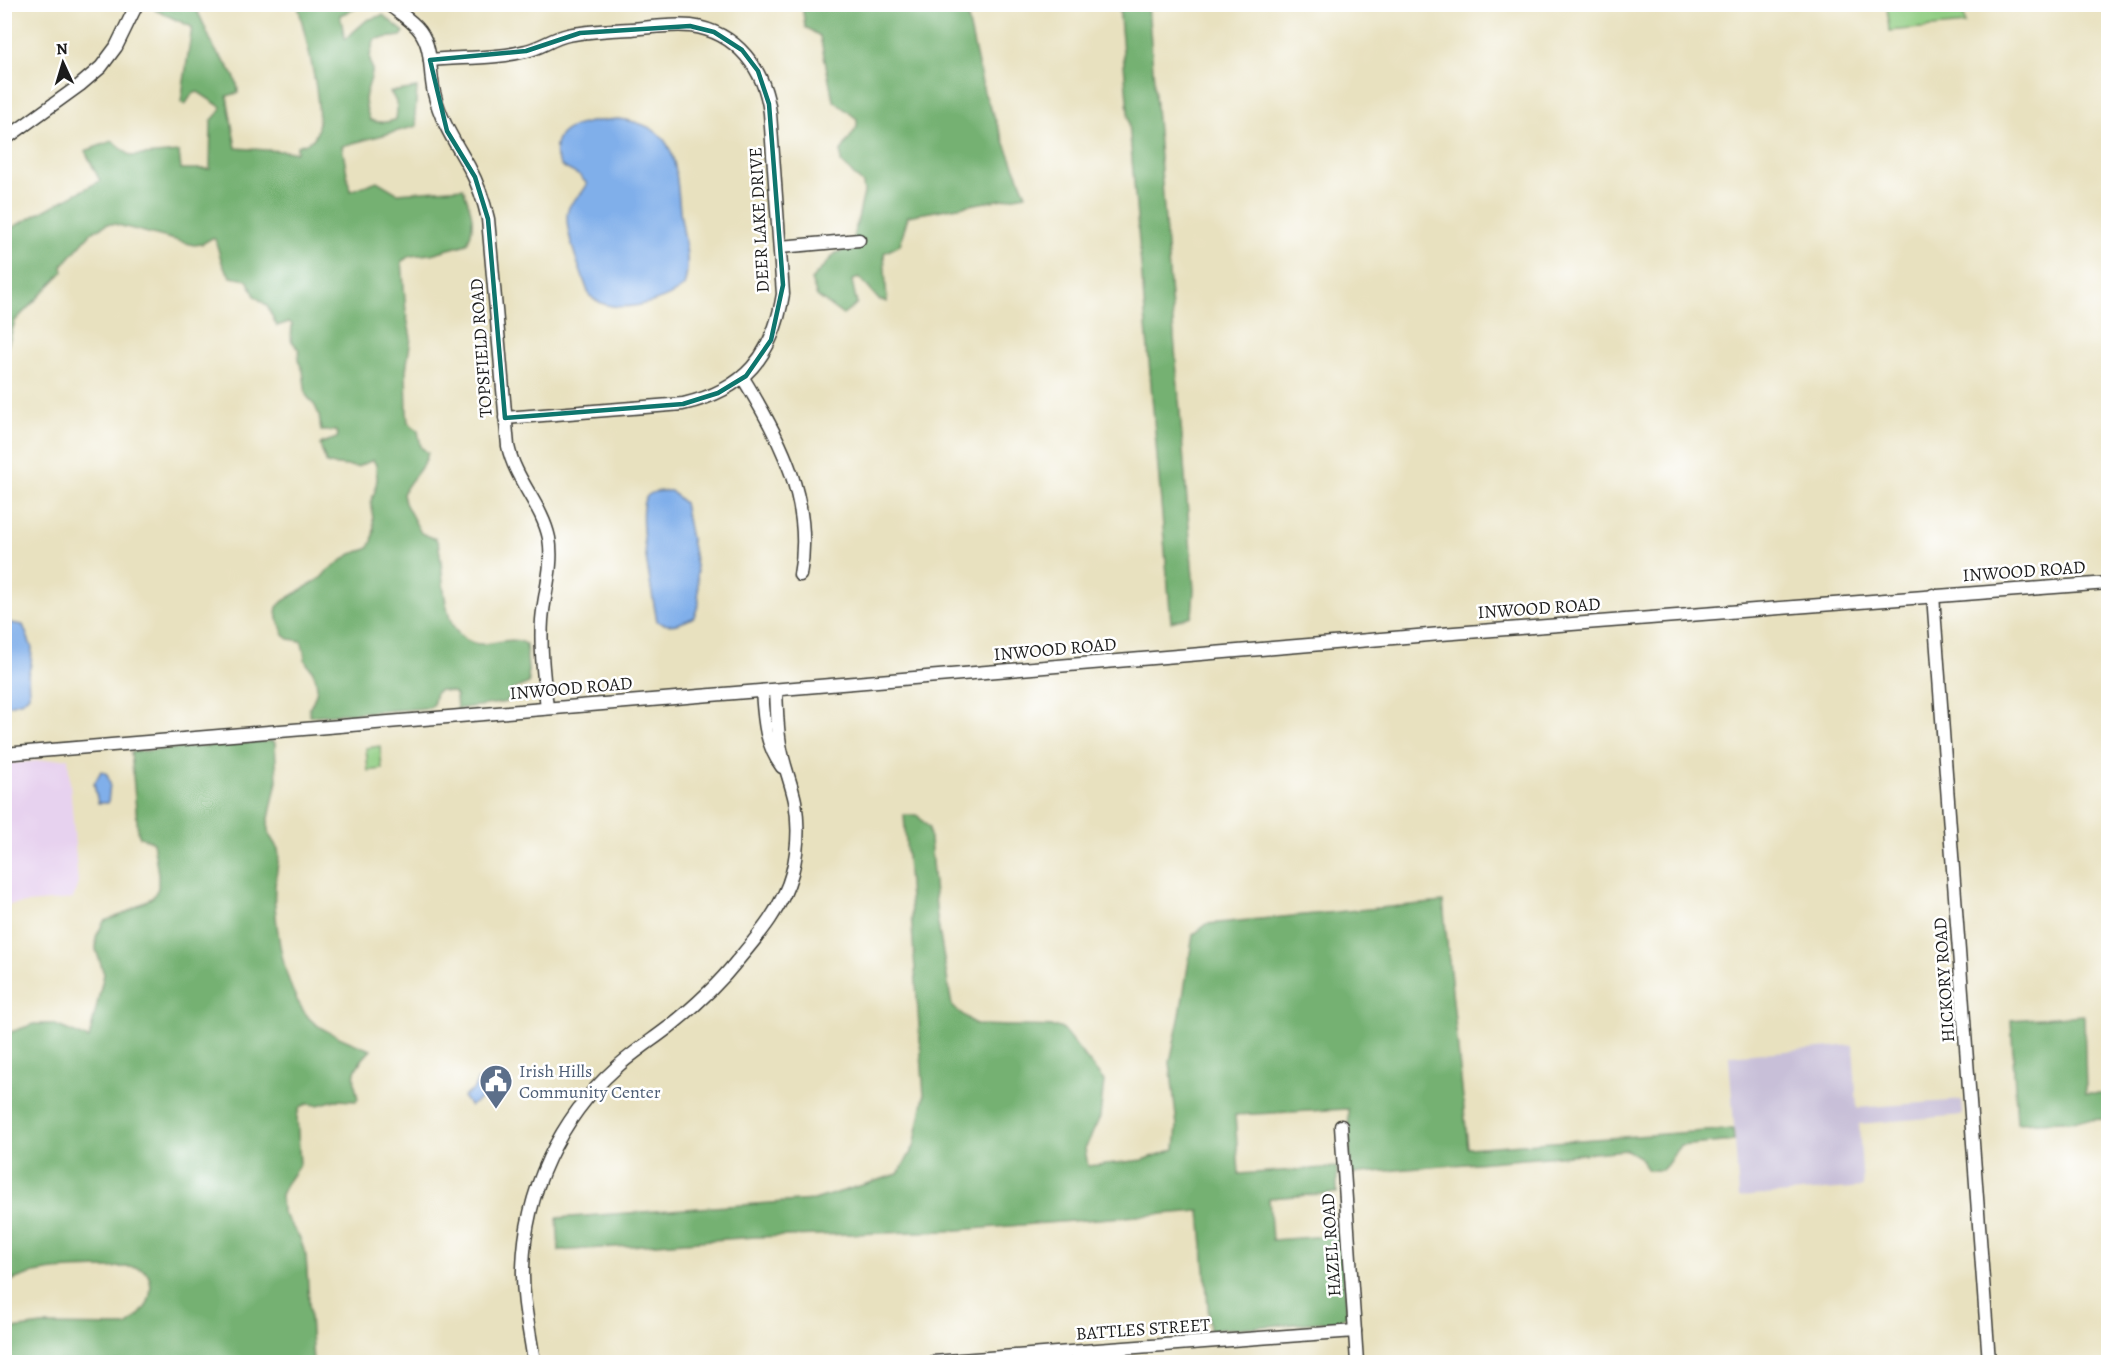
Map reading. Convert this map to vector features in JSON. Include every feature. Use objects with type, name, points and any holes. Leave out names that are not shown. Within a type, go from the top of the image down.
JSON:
[{"type":"street","points":[[4,140],[101,67],[116,47],[137,4]]},
{"type":"street","name":"TOPSFIELD ROAD","points":[[388,4],[420,31],[430,60],[438,107],[450,136],[474,177],[489,219],[510,456],[542,519],[551,554],[542,624],[547,708]]},
{"type":"street","name":"DEER LAKE DRIVE","points":[[430,60],[526,51],[560,37],[580,33],[690,26],[714,32],[733,42],[750,60],[763,82],[770,113],[783,285],[779,316],[771,340],[765,352],[743,378],[718,393],[683,404],[505,418]]},
{"type":"street","points":[[780,248],[859,240]]},
{"type":"street","points":[[743,378],[776,433],[794,478],[803,532],[804,554],[800,575]]},
{"type":"street","name":"INWOOD ROAD","points":[[4,754],[1453,633],[2109,583]]},
{"type":"street","name":"HICKORY ROAD","points":[[1933,596],[1989,1362]]},
{"type":"street","points":[[534,1362],[523,1268],[530,1212],[539,1180],[550,1156],[574,1114],[592,1091],[624,1061],[698,1003],[722,980],[777,909],[788,886],[795,861],[798,824],[795,801],[780,745],[776,690]]},
{"type":"street","points":[[762,691],[767,739],[773,755],[787,773]]},
{"type":"street","name":"HAZEL ROAD","points":[[1341,1126],[1357,1362]]},
{"type":"street","name":"BATTLES STREET","points":[[933,1362],[1354,1330]]},
{"type":"highlighted area","points":[[690,26],[714,32],[742,50],[758,71],[769,104],[783,285],[771,340],[746,376],[718,393],[683,404],[505,418],[488,219],[475,177],[447,131],[430,60],[526,51],[580,33]]},
{"type":"shaded area","points":[[68,758],[78,883],[73,899],[5,905],[5,764]]},
{"type":"shaded area","points":[[1853,1045],[1857,1108],[1962,1100],[1963,1115],[1859,1124],[1863,1187],[1739,1197],[1729,1056]]},
{"type":"green space","points":[[157,5],[195,7],[216,51],[234,75],[238,93],[227,96],[236,148],[297,152],[297,146],[314,138],[318,128],[317,94],[298,5],[356,5],[355,9],[340,15],[345,39],[367,20],[383,15],[404,32],[401,36],[375,39],[370,56],[372,71],[365,100],[370,120],[383,122],[393,120],[396,119],[397,108],[396,101],[390,92],[417,88],[415,116],[417,126],[342,146],[350,191],[377,181],[397,193],[463,188],[470,210],[472,229],[467,244],[431,254],[410,256],[402,261],[406,312],[411,338],[406,370],[408,422],[418,431],[421,447],[428,453],[403,494],[405,503],[421,533],[436,539],[438,543],[446,606],[458,633],[469,641],[484,644],[516,640],[526,644],[529,683],[512,690],[507,702],[457,709],[456,696],[453,692],[440,690],[436,692],[433,706],[428,708],[310,716],[309,710],[317,683],[305,660],[301,641],[289,639],[284,635],[276,613],[277,607],[321,578],[351,554],[367,549],[372,542],[374,529],[371,501],[377,479],[376,465],[373,460],[357,467],[326,462],[320,445],[337,438],[338,434],[336,431],[321,431],[319,415],[306,395],[303,371],[298,360],[299,350],[291,340],[292,324],[289,322],[277,326],[267,306],[255,296],[247,280],[231,277],[223,266],[215,239],[194,245],[107,224],[91,233],[62,266],[63,272],[15,321],[5,355],[5,241],[11,228],[100,181],[85,151],[112,141],[131,156],[179,152],[181,169],[210,169],[211,121],[221,107],[198,92],[192,94],[185,105],[181,102],[192,27],[155,10]]},
{"type":"green space","points":[[802,5],[965,5],[984,92],[1026,195],[908,216],[900,245],[884,253],[887,302],[879,300],[859,277],[852,281],[857,304],[843,315],[817,296],[811,280],[836,253],[851,248],[864,193],[863,184],[841,162],[841,151],[857,127],[857,119],[833,100],[820,36],[805,27]]},
{"type":"green space","points":[[1119,5],[1148,5],[1194,590],[1192,616],[1171,622]]},
{"type":"green space","points":[[1887,5],[1963,5],[1965,24],[1889,31]]},
{"type":"green space","points":[[273,741],[277,781],[268,823],[270,836],[279,855],[275,900],[284,966],[294,995],[301,1008],[315,1024],[371,1050],[360,1062],[355,1072],[358,1099],[356,1101],[335,1100],[300,1107],[297,1116],[300,1164],[281,1195],[282,1212],[300,1238],[306,1256],[313,1362],[5,1362],[5,1330],[42,1325],[127,1326],[147,1305],[151,1288],[150,1279],[145,1271],[130,1267],[42,1272],[29,1274],[5,1284],[5,1034],[34,1024],[53,1024],[89,1039],[104,974],[96,950],[96,937],[104,921],[124,914],[153,897],[158,888],[153,842],[140,837],[138,833],[131,752]]},
{"type":"green space","points":[[380,746],[382,769],[368,771],[366,748]]},
{"type":"green space","points":[[904,815],[917,815],[929,828],[937,918],[952,1006],[976,1025],[1061,1027],[1104,1081],[1100,1117],[1085,1149],[1088,1166],[1143,1160],[1175,1149],[1177,1126],[1170,1062],[1193,935],[1207,924],[1443,902],[1468,1148],[1733,1129],[1734,1141],[1680,1146],[1662,1170],[1648,1170],[1639,1157],[1627,1150],[1351,1174],[1348,1109],[1235,1115],[1239,1174],[1337,1167],[1337,1193],[1269,1198],[1272,1240],[1341,1235],[1347,1315],[1338,1321],[1210,1330],[1200,1211],[946,1231],[755,1237],[559,1251],[557,1218],[814,1200],[898,1174],[914,1147],[924,1096]]},
{"type":"green space","points":[[2084,1015],[2086,1093],[2108,1093],[2108,1119],[2017,1123],[2011,1020]]},
{"type":"water","points":[[618,119],[639,123],[665,140],[675,167],[687,260],[684,286],[651,303],[623,307],[599,302],[589,295],[570,240],[567,218],[570,206],[587,184],[580,176],[561,166],[556,153],[556,143],[568,129],[588,122]]},
{"type":"water","points":[[671,491],[684,503],[697,572],[699,604],[694,617],[680,623],[666,625],[657,621],[646,558],[643,508],[645,499],[650,494]]},
{"type":"water","points":[[5,622],[23,625],[32,648],[28,675],[29,695],[23,701],[5,706]]},
{"type":"water","points":[[101,771],[107,774],[110,783],[108,803],[98,803],[94,784]]},
{"type":"water","points":[[478,1080],[488,1087],[482,1098],[470,1106],[463,1097],[473,1090]]},
{"type":"place","name":"Irish Hills Community Center","points":[[496,1110]]}]
